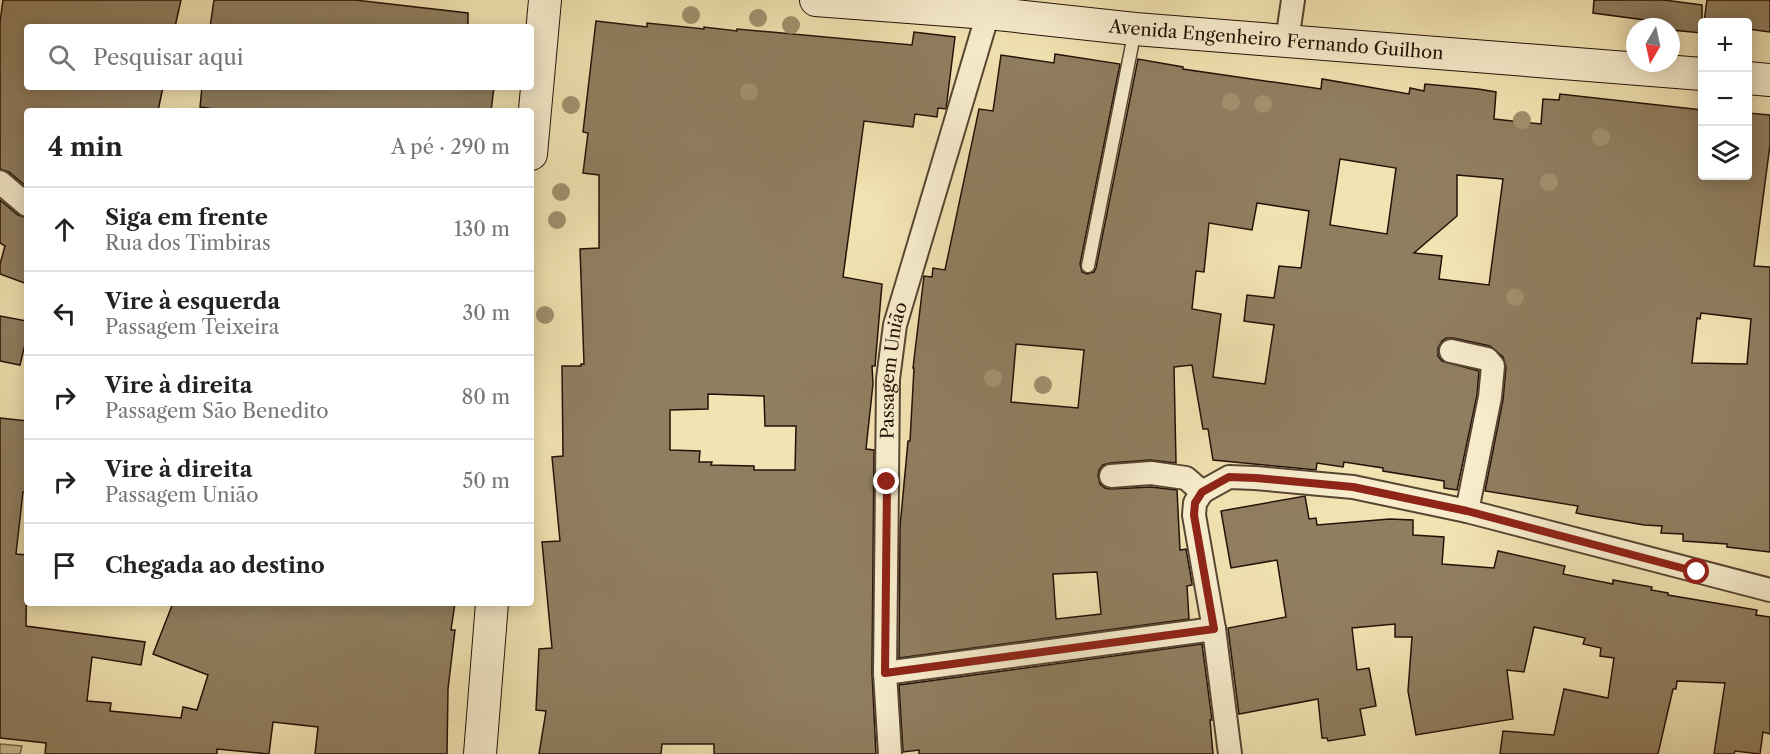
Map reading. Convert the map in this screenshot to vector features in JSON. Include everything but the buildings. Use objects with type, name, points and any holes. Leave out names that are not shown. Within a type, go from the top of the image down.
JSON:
[{"type":"main road","points":[[534,121],[545,0]]},
{"type":"main road","name":"Avenida Engenheiro Fernando Guilhon","points":[[816,0],[990,6],[1136,29],[1698,74]]},
{"type":"main road","points":[[1752,78],[1770,80]]},
{"type":"main road","points":[[480,754],[492,606]]},
{"type":"street","points":[[1287,41],[1293,0]]},
{"type":"street","name":"Passagem União","points":[[890,754],[885,673],[888,379],[895,325],[990,6]]},
{"type":"street","points":[[0,182],[24,202]]},
{"type":"street","points":[[1451,351],[1487,359],[1492,366],[1490,396],[1467,511]]},
{"type":"street","points":[[1111,476],[1151,473],[1186,478],[1202,492]]},
{"type":"street","points":[[1230,754],[1214,629],[1194,515],[1195,503],[1202,492],[1229,477],[1353,487],[1467,511],[1770,590]]},
{"type":"street","points":[[885,673],[1214,629]]},
{"type":"lane","points":[[1088,266],[1136,29]]},
{"type":"shaded area","points":[[0,744],[22,746],[20,754],[0,754]]},
{"type":"route","points":[[887,482],[885,673],[1214,629],[1194,515],[1195,503],[1202,492],[1229,477],[1353,487],[1467,511],[1697,572]]}]
